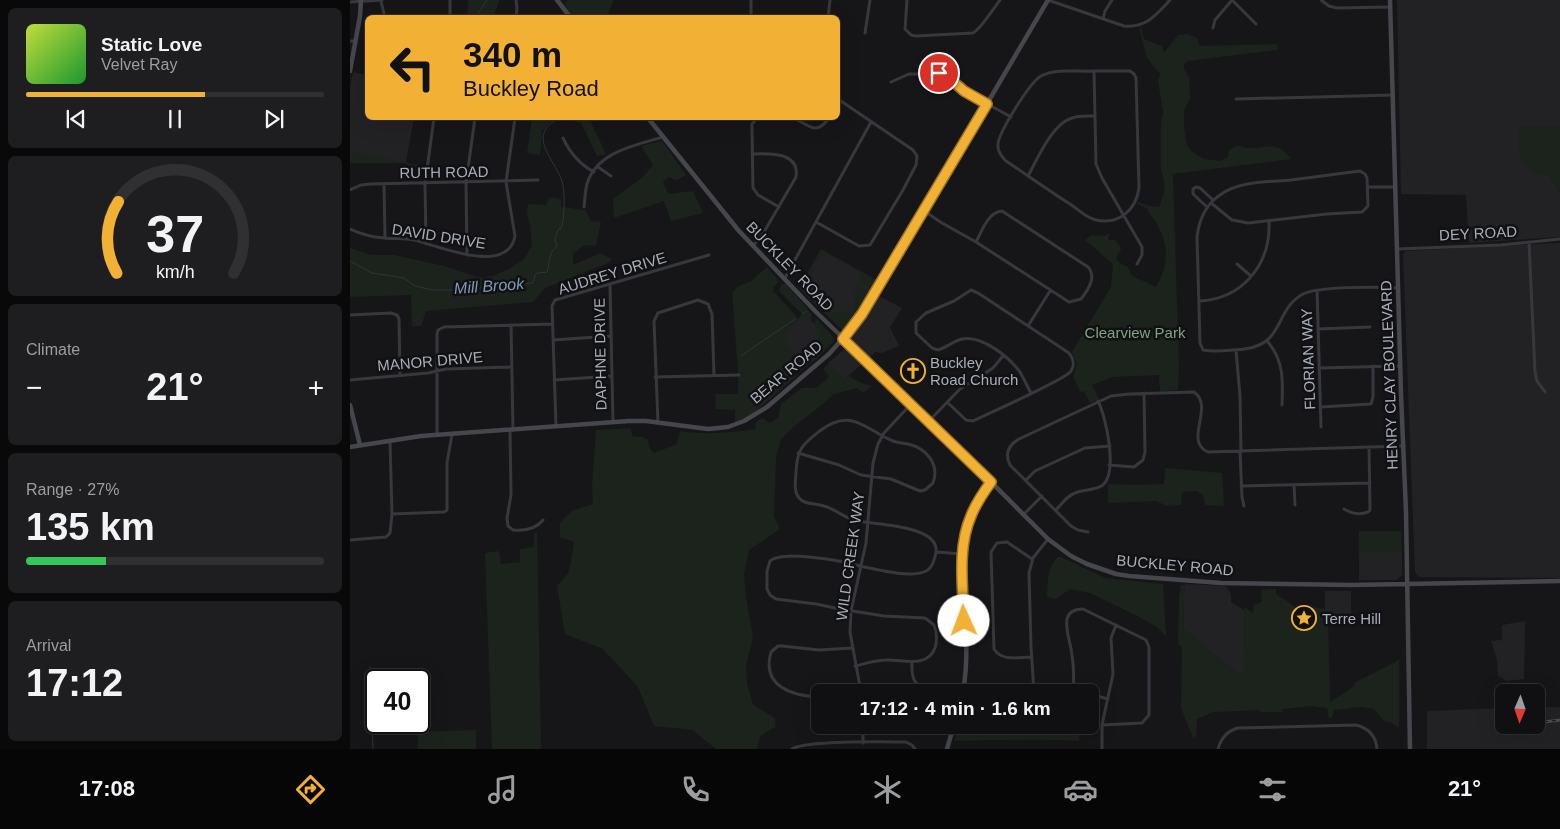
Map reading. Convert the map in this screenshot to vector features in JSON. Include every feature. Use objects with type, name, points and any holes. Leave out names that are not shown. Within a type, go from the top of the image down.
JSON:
[{"type":"main road","name":"BEAR ROAD","points":[[350,447],[437,435],[629,421],[709,429],[728,427],[744,421],[767,407],[829,354],[860,318],[1048,0]]},
{"type":"main road","name":"HENRY CLAY BOULEVARD","points":[[1390,0],[1408,584],[1410,749]]},
{"type":"main road","points":[[350,71],[360,1]]},
{"type":"main road","points":[[560,1],[568,15]]},
{"type":"main road","name":"BUCKLEY ROAD","points":[[650,120],[725,216],[843,339],[1048,539],[1059,548],[1087,564],[1129,576],[1221,583],[1408,584],[1560,581]]},
{"type":"main road","points":[[350,405],[360,445]]},
{"type":"main road","points":[[964,684],[966,660],[963,554],[966,531],[970,516],[991,482]]},
{"type":"main road","points":[[947,749],[951,734]]},
{"type":"street","points":[[450,0],[450,15]]},
{"type":"street","points":[[516,0],[516,15]]},
{"type":"street","points":[[751,0],[751,15]]},
{"type":"street","points":[[828,15],[830,0]]},
{"type":"street","points":[[865,32],[870,0]]},
{"type":"street","points":[[907,0],[904,29],[911,35],[916,36],[973,34],[980,28],[999,0]]},
{"type":"street","points":[[1048,0],[1124,26],[1136,26],[1151,20],[1170,0]]},
{"type":"street","points":[[1104,19],[1112,0]]},
{"type":"street","points":[[1213,28],[1215,20],[1232,0],[1256,24]]},
{"type":"street","points":[[1322,0],[1328,6],[1334,8],[1390,7]]},
{"type":"street","points":[[350,2],[381,1],[384,15]]},
{"type":"street","points":[[1094,71],[1096,164],[1102,178],[1142,247],[1142,255],[1137,264]]},
{"type":"street","points":[[1055,72],[1133,72],[1136,78],[1139,188],[1135,204],[1124,215],[1110,221],[1091,218],[1006,161],[999,151],[999,137],[1011,117],[1029,87],[1042,75],[1055,72]]},
{"type":"street","points":[[891,82],[909,74],[942,74],[951,78],[964,91],[1011,117]]},
{"type":"street","points":[[1236,99],[1393,95]]},
{"type":"street","points":[[816,222],[859,246],[868,246],[873,243],[878,235],[916,166],[917,156],[915,152],[840,102]]},
{"type":"street","points":[[1028,176],[1055,130],[1062,123],[1078,116],[1095,116]]},
{"type":"street","points":[[426,244],[425,184],[434,120]]},
{"type":"street","points":[[467,255],[466,183],[475,120]]},
{"type":"street","name":"DAVID DRIVE","points":[[350,229],[369,236],[406,239],[467,255],[496,256],[506,252],[514,243],[514,230],[506,182],[515,120]]},
{"type":"street","points":[[755,120],[752,124],[752,182],[754,192],[779,207]]},
{"type":"street","points":[[798,120],[817,129],[827,120]]},
{"type":"street","points":[[785,278],[871,122]]},
{"type":"street","points":[[584,207],[586,184],[598,166],[615,153],[663,137]]},
{"type":"street","points":[[563,138],[573,156],[586,168],[594,172]]},
{"type":"street","points":[[752,154],[781,155],[795,165],[796,177],[764,232],[752,246]]},
{"type":"street","points":[[598,166],[611,176]]},
{"type":"street","points":[[1207,208],[1193,194],[1192,190],[1198,187],[1208,195],[1212,202],[1226,216],[1240,222],[1364,212],[1368,206],[1366,174],[1360,172],[1247,185],[1226,191],[1212,202],[1200,220],[1197,237],[1200,343],[1206,351],[1252,348],[1267,341],[1273,335],[1294,301],[1302,295],[1317,290],[1398,288]]},
{"type":"street","name":"RUTH ROAD","points":[[350,190],[361,185],[538,180]]},
{"type":"street","points":[[384,184],[385,238]]},
{"type":"street","points":[[1368,187],[1395,187]]},
{"type":"street","points":[[924,211],[1069,302],[1078,301],[1092,281],[1091,270],[1002,210],[991,215],[976,242]]},
{"type":"street","points":[[1199,301],[1218,299],[1238,288],[1251,276],[1260,264],[1268,246],[1269,221]]},
{"type":"street","name":"DEY ROAD","points":[[1397,249],[1501,245],[1560,239]]},
{"type":"street","points":[[1529,242],[1535,375],[1544,392]]},
{"type":"street","name":"AUDREY DRIVE","points":[[556,426],[552,324],[552,306],[555,300],[709,255]]},
{"type":"street","points":[[1237,264],[1251,276]]},
{"type":"street","name":"DAPHNE DRIVE","points":[[610,285],[613,422]]},
{"type":"street","points":[[947,402],[969,422],[1031,393],[1068,374],[1073,365],[1069,353],[971,290],[954,302],[926,313],[916,322],[916,333],[933,349],[942,349],[954,342],[969,338],[982,341],[1019,370],[1031,393]]},
{"type":"street","name":"FLORIAN WAY","points":[[1317,290],[1321,427]]},
{"type":"street","points":[[1028,326],[1050,291]]},
{"type":"street","points":[[658,423],[658,397],[655,377],[655,317],[663,311],[698,300],[706,302],[712,310],[714,375]]},
{"type":"street","points":[[350,315],[397,314],[399,319],[400,375]]},
{"type":"street","points":[[437,435],[436,371],[438,330],[444,327],[552,324]]},
{"type":"street","points":[[511,325],[511,494],[507,518],[508,526],[513,530],[523,530],[539,525],[543,520]]},
{"type":"street","points":[[1318,329],[1370,327]]},
{"type":"street","points":[[553,340],[611,336]]},
{"type":"street","points":[[1267,341],[1272,346],[1282,371],[1282,405]]},
{"type":"street","points":[[1236,350],[1240,396],[1241,486],[1244,506]]},
{"type":"street","points":[[929,421],[964,386],[993,368],[1003,356]]},
{"type":"street","points":[[1320,406],[1371,404],[1373,397],[1373,366]]},
{"type":"street","points":[[1319,368],[1400,366]]},
{"type":"street","name":"MANOR DRIVE","points":[[350,380],[446,369],[511,367]]},
{"type":"street","points":[[655,377],[739,375]]},
{"type":"street","points":[[554,380],[612,376]]},
{"type":"street","points":[[1088,532],[1075,529],[1010,465],[1008,460],[1009,447],[1020,439],[1111,396],[1186,391],[1197,394],[1202,406],[1198,441],[1199,445],[1208,452],[1404,446]]},
{"type":"street","points":[[1109,465],[1134,467],[1143,460],[1145,452],[1144,393]]},
{"type":"street","points":[[1056,510],[1073,493],[1104,484],[1108,474],[1110,446],[1105,420],[1098,401]]},
{"type":"street","name":"WILD CREEK WAY","points":[[859,684],[850,632],[851,611],[868,523],[875,454],[883,435],[892,422],[911,404]]},
{"type":"street","points":[[798,453],[839,465],[860,475],[891,479],[920,491],[930,487],[934,479],[934,462],[916,446],[896,442],[860,422],[846,420],[838,421],[822,429],[804,444],[798,453],[795,488],[798,497],[805,502],[835,510],[851,520],[893,525],[928,536],[934,541],[936,552],[932,565],[919,574],[888,571],[834,560],[800,556],[779,556],[773,558],[768,565],[767,589],[773,598],[884,616],[925,618],[933,622],[936,629],[934,650],[923,660],[912,662],[887,659],[855,666]]},
{"type":"street","points":[[392,514],[444,512],[447,510],[448,463],[452,434]]},
{"type":"street","points":[[350,540],[388,535],[391,528],[390,440]]},
{"type":"street","points":[[1026,480],[1035,471],[1085,448],[1110,446]]},
{"type":"street","points":[[1344,509],[1350,513],[1368,512],[1371,506],[1369,447]]},
{"type":"street","points":[[1241,486],[1370,483]]},
{"type":"street","points":[[1294,485],[1295,506]]},
{"type":"street","points":[[1023,515],[1042,496]]},
{"type":"street","points":[[1034,684],[1029,573],[1032,559],[1048,539]]},
{"type":"street","points":[[1032,559],[1007,542],[997,544],[991,552],[994,649],[997,654],[1005,657],[1032,656]]},
{"type":"street","points":[[936,552],[963,554]]},
{"type":"street","points":[[1074,684],[1072,653],[1067,625],[1068,616],[1074,610],[1083,609],[1144,638],[1148,643],[1149,715],[1145,721],[1134,724],[1102,725]]},
{"type":"street","points":[[1102,749],[1102,725],[1113,674],[1112,638],[1116,625]]},
{"type":"street","points":[[811,696],[790,692],[775,682],[770,672],[771,652],[778,646],[819,650],[852,648]]},
{"type":"street","points":[[912,662],[911,672],[917,684]]},
{"type":"street","points":[[1099,696],[1108,698]]},
{"type":"street","points":[[1218,749],[1227,733],[1238,728],[1356,725],[1374,738],[1377,749]]},
{"type":"street","points":[[863,734],[863,743]]},
{"type":"street","points":[[792,749],[798,746],[814,744],[906,742],[915,749]]},
{"type":"shaded area","points":[[1397,0],[1560,0],[1560,126],[1519,127],[1520,157],[1531,170],[1550,176],[1560,192],[1560,237],[1469,243],[1466,195],[1401,194]]},
{"type":"shaded area","points":[[353,72],[365,75],[365,120],[414,120],[406,161],[409,164],[426,166],[425,168],[409,166],[406,163],[350,163],[350,86]]},
{"type":"shaded area","points":[[1560,243],[1560,578],[1419,577],[1415,572],[1403,254],[1406,251]]},
{"type":"shaded area","points":[[821,249],[878,281],[861,311],[849,328],[844,331],[799,288]]},
{"type":"shaded area","points":[[879,296],[902,308],[890,327],[899,346],[882,353],[875,352],[871,356],[872,360],[852,338]]},
{"type":"shaded area","points":[[804,313],[822,331],[823,347],[803,366],[777,339]]},
{"type":"shaded area","points":[[845,349],[863,363],[844,380],[828,363]]},
{"type":"shaded area","points":[[1359,553],[1402,553],[1402,575],[1397,580],[1359,580]]},
{"type":"shaded area","points":[[1185,584],[1226,586],[1231,594],[1231,602],[1244,610],[1245,665],[1247,670],[1240,676],[1184,630],[1183,597]]},
{"type":"shaded area","points":[[1325,591],[1351,591],[1351,616],[1328,618],[1325,613]]},
{"type":"shaded area","points":[[1525,621],[1524,679],[1507,681],[1498,676],[1497,660],[1491,641],[1502,640],[1502,625]]},
{"type":"shaded area","points":[[1545,707],[1560,707],[1560,749],[1427,749],[1427,711],[1495,708],[1495,734],[1545,734]]},
{"type":"green space","points":[[468,0],[499,0],[494,15],[467,15]]},
{"type":"green space","points":[[568,0],[614,0],[608,13],[610,15],[572,15],[564,4]]},
{"type":"green space","name":"Clearview Park","points":[[1141,27],[1144,39],[1162,46],[1164,53],[1178,35],[1188,34],[1197,38],[1199,46],[1277,44],[1277,50],[1187,61],[1184,69],[1189,78],[1190,98],[1184,110],[1184,127],[1186,143],[1191,151],[1204,159],[1220,161],[1228,157],[1229,150],[1238,145],[1246,148],[1272,146],[1284,152],[1291,159],[1172,174],[1179,367],[1178,390],[1160,391],[1159,375],[1112,377],[1092,385],[1099,399],[1090,403],[1084,391],[1080,392],[1073,376],[1077,364],[1072,352],[1111,287],[1113,264],[1085,240],[1092,235],[1105,236],[1110,233],[1109,241],[1113,239],[1120,247],[1121,251],[1116,259],[1119,263],[1128,267],[1132,276],[1156,287],[1165,267],[1165,247],[1159,228],[1148,209],[1137,204],[1138,202],[1159,207],[1164,194],[1161,172],[1161,124],[1163,112],[1158,80],[1160,74],[1147,58],[1139,28]]},
{"type":"green space","points":[[532,120],[552,120],[542,131],[540,155],[527,153]]},
{"type":"green space","points":[[571,120],[590,120],[606,154],[597,156],[581,123]]},
{"type":"green space","points":[[1560,126],[1560,192],[1550,176],[1531,170],[1519,156],[1519,127]]},
{"type":"green space","points":[[662,141],[686,175],[677,180],[668,177],[663,182],[668,194],[693,191],[703,213],[671,221],[664,201],[614,218],[613,199],[643,177],[653,165],[641,146]]},
{"type":"green space","points":[[353,152],[406,163],[350,163]]},
{"type":"green space","points":[[549,197],[561,199],[561,207],[585,210],[591,221],[601,222],[596,245],[583,246],[573,254],[573,265],[600,253],[612,259],[608,263],[545,288],[533,302],[426,311],[421,326],[412,326],[411,295],[350,297],[350,248],[371,255],[394,255],[444,266],[481,278],[493,276],[511,268],[525,258],[532,245],[530,224],[527,216],[528,204],[546,205]]},
{"type":"green space","points":[[821,249],[878,281],[874,290],[861,283],[860,273],[829,255],[822,255],[816,263],[812,274],[811,284],[814,293],[811,297],[808,297],[799,288]]},
{"type":"green space","points":[[767,267],[779,281],[774,286],[773,291],[798,318],[797,322],[782,337],[794,354],[789,364],[796,376],[754,413],[735,423],[735,410],[716,409],[715,394],[738,394],[732,293],[737,287],[751,281]]},
{"type":"green space","points":[[782,284],[786,284],[811,313],[812,324],[779,291]]},
{"type":"green space","points":[[857,286],[871,295],[854,322],[846,330],[841,329],[814,303],[814,300],[821,294],[821,304],[830,312],[853,312]]},
{"type":"green space","points":[[817,319],[833,337],[834,341],[814,361],[800,371],[795,366],[796,361],[800,358],[808,358],[819,348],[815,324]]},
{"type":"green space","points":[[829,363],[844,380],[849,376],[861,383],[872,386],[863,393],[857,388],[834,394],[781,439],[776,457],[774,516],[780,529],[749,550],[744,575],[753,637],[746,665],[747,684],[753,705],[775,718],[775,727],[760,736],[757,749],[716,749],[693,730],[654,726],[638,687],[603,649],[565,634],[557,586],[569,572],[574,542],[560,537],[560,523],[572,511],[593,504],[592,485],[596,430],[631,428],[632,436],[648,440],[650,449],[654,453],[677,444],[680,431],[718,433],[755,429],[756,422],[762,418],[770,423],[778,418],[781,404],[802,388],[816,388],[829,377],[823,369]]},
{"type":"green space","points":[[1165,468],[1222,473],[1224,506],[1206,505],[1202,494],[1197,491],[1182,492],[1181,505],[1167,506],[1156,501],[1108,503],[1108,484],[1164,484]]},
{"type":"green space","points":[[1359,531],[1401,531],[1402,553],[1359,553]]},
{"type":"green space","points":[[537,532],[541,749],[492,749],[485,553],[499,551],[501,564],[520,562],[520,549],[534,547],[534,533]]},
{"type":"green space","points":[[1059,556],[1105,578],[1163,584],[1166,636],[1157,627],[1090,593],[1070,589],[1056,599],[1047,597],[1050,569]]},
{"type":"green space","points":[[1181,585],[1185,585],[1183,597],[1184,630],[1240,676],[1247,669],[1245,666],[1244,610],[1245,607],[1253,613],[1254,604],[1262,601],[1261,590],[1276,589],[1276,594],[1298,609],[1300,620],[1305,617],[1312,618],[1312,607],[1325,609],[1328,618],[1330,702],[1352,688],[1356,682],[1399,660],[1399,728],[1390,722],[1384,721],[1374,709],[1362,707],[1334,710],[1332,718],[1329,718],[1327,708],[1312,706],[1282,709],[1282,712],[1261,712],[1259,710],[1213,712],[1197,719],[1196,736],[1193,738],[1181,708],[1182,647],[1178,643]]},
{"type":"green space","points":[[476,730],[476,749],[418,749],[418,734],[430,734],[430,732]]},
{"type":"green space","points":[[957,734],[1079,734],[1079,741],[954,741]]},
{"type":"waterway","name":"Mill Brook","points":[[477,15],[487,0]]},
{"type":"waterway","name":"Mill Brook","points":[[350,261],[372,273],[404,278],[415,286],[432,290],[456,290],[532,283],[535,275],[547,272],[551,255],[557,246],[555,240],[558,230],[561,228],[563,218],[564,197],[562,181],[548,155],[543,139],[544,132],[556,120]]},
{"type":"waterway","points":[[802,314],[807,311]]},
{"type":"waterway","points":[[741,356],[795,319]]},
{"type":"waterway","points":[[370,667],[373,749]]},
{"type":"railway","points":[[1545,722],[1560,720]]},
{"type":"place","name":"Buckley Road Church","points":[[913,371]]},
{"type":"place","name":"Terre Hill","points":[[1304,618]]},
{"type":"route","points":[[939,73],[951,78],[964,91],[987,104],[900,253],[862,314],[843,339],[991,482],[970,516],[964,541],[964,621]]}]
